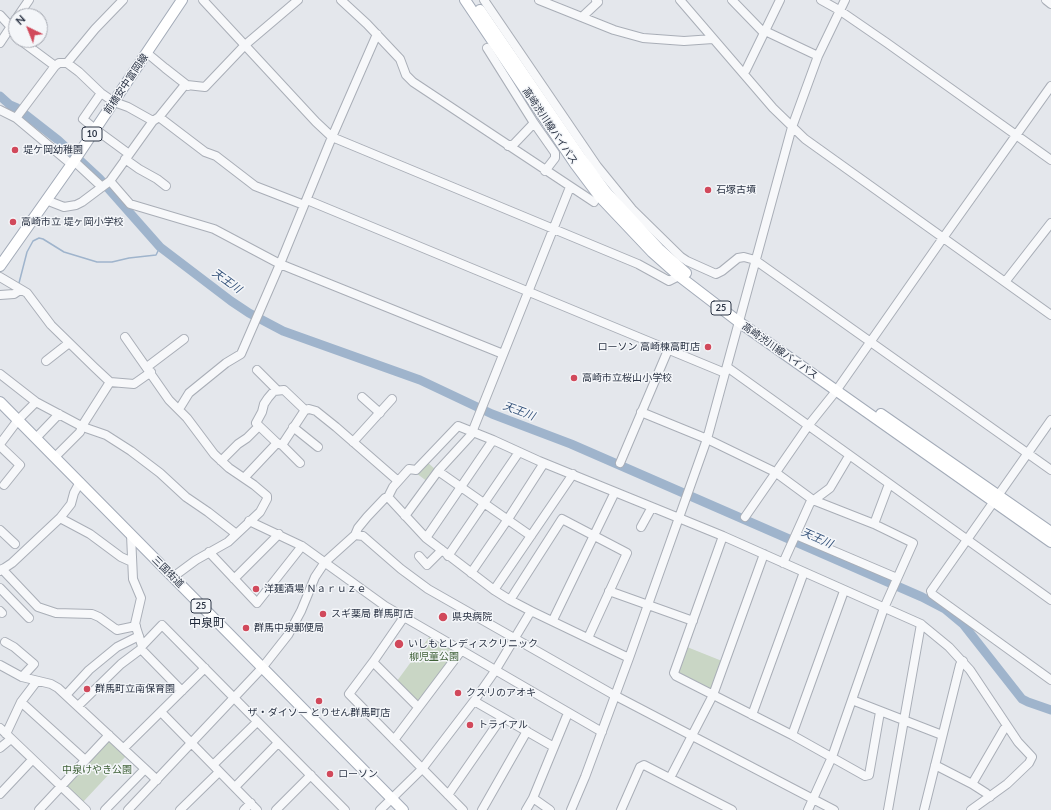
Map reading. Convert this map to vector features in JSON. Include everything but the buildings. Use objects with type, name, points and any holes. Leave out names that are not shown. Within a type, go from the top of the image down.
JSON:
[{"type":"main road","name":"前橋安中富岡線","points":[[0,266],[95,130],[182,0]]},
{"type":"main road","name":"高崎渋川線バイパス","points":[[465,0],[575,164],[599,196],[652,252],[679,276],[995,498],[1051,542]]},
{"type":"main road","name":"高崎渋川線バイパス","points":[[473,0],[606,192],[659,249],[740,318]]},
{"type":"main road","name":"三国街道","points":[[0,402],[403,810]]},
{"type":"main road","name":"高崎渋川線バイパス","points":[[995,498],[1051,532]]},
{"type":"street","points":[[67,63],[95,29],[123,0]]},
{"type":"street","points":[[203,0],[316,122],[332,137],[638,264],[669,281],[679,276]]},
{"type":"street","points":[[46,200],[60,206],[71,206],[82,202],[110,181],[156,119],[184,86],[205,87],[245,45],[298,0]]},
{"type":"street","points":[[341,0],[377,34],[400,59],[406,74],[413,82],[594,202]]},
{"type":"street","points":[[484,0],[597,166],[632,209],[687,261],[712,273],[718,273],[741,257],[755,260],[1028,452],[1051,470]]},
{"type":"street","points":[[582,17],[598,2],[596,0]]},
{"type":"street","points":[[680,0],[743,73],[792,127],[805,139],[1051,315]]},
{"type":"street","points":[[732,0],[765,32],[818,56]]},
{"type":"street","points":[[743,73],[746,70],[780,0]]},
{"type":"street","points":[[822,0],[840,10],[1051,160]]},
{"type":"street","points":[[571,810],[602,732],[614,695],[648,606],[706,439],[792,127],[818,56],[845,0]]},
{"type":"street","points":[[1046,0],[1051,4]]},
{"type":"street","points":[[542,1],[614,30],[643,38],[684,41],[714,39]]},
{"type":"street","points":[[0,14],[8,26]]},
{"type":"street","points":[[0,43],[8,32]]},
{"type":"street","points":[[179,408],[189,393],[226,363],[240,354],[280,264],[332,137],[377,34]]},
{"type":"street","points":[[31,48],[55,66]]},
{"type":"street","points":[[487,48],[556,156],[546,170]]},
{"type":"street","points":[[147,52],[188,86]]},
{"type":"street","points":[[16,118],[55,66],[59,63],[67,63],[101,93],[114,102],[128,106],[156,119],[204,152],[216,156],[255,186],[305,203],[528,291],[668,350],[726,370],[808,426],[1051,600]]},
{"type":"street","points":[[745,517],[775,472],[838,388],[942,238],[1051,86]]},
{"type":"street","points":[[101,93],[83,119],[139,169],[166,186]]},
{"type":"street","points":[[0,110],[16,118],[102,187]]},
{"type":"street","points":[[508,146],[514,144],[534,122]]},
{"type":"street","points":[[110,181],[130,204],[214,229],[280,264],[503,354]]},
{"type":"street","points":[[405,516],[438,471],[471,435],[471,431],[570,187]]},
{"type":"street","points":[[1005,282],[1051,223]]},
{"type":"street","points":[[0,277],[27,293],[51,324],[110,382],[134,384],[184,339]]},
{"type":"street","points":[[0,295],[14,294],[20,290]]},
{"type":"street","points":[[125,337],[170,400],[179,408],[221,461],[254,485],[266,496],[267,499],[260,512],[228,542],[209,552],[173,577]]},
{"type":"street","points":[[46,361],[69,343]]},
{"type":"street","points":[[620,463],[668,350]]},
{"type":"street","points":[[257,370],[277,390]]},
{"type":"street","points":[[0,374],[36,402],[82,426],[106,435],[131,451],[160,472],[186,497],[208,512],[235,534]]},
{"type":"street","points":[[55,457],[80,432],[82,426],[110,382]]},
{"type":"street","points":[[300,463],[259,426],[256,423],[256,420],[262,412],[264,404],[268,398],[277,390],[284,390],[305,410]]},
{"type":"street","points":[[362,398],[380,413]]},
{"type":"street","points":[[353,442],[392,399]]},
{"type":"street","points":[[4,485],[20,464],[0,445],[18,420],[36,402]]},
{"type":"street","points":[[244,478],[279,444],[294,427],[305,410],[311,409],[336,427],[398,481]]},
{"type":"street","points":[[641,412],[706,439],[775,472],[813,500],[874,524],[913,543],[884,608],[832,757],[808,810]]},
{"type":"street","points":[[36,438],[59,414]]},
{"type":"street","points":[[1051,420],[932,587],[931,591],[932,594],[1051,680]]},
{"type":"street","points":[[221,461],[259,426]]},
{"type":"street","points":[[128,810],[262,668],[288,634],[301,611],[315,577],[324,562],[355,535],[358,528],[367,517],[385,498],[388,497],[391,489],[409,469],[416,470],[458,426],[544,463],[723,536],[921,624],[949,647],[973,673],[1021,747],[1032,759],[1014,779],[971,810]]},
{"type":"street","points":[[294,427],[318,447]]},
{"type":"street","points":[[426,538],[493,440]]},
{"type":"street","points":[[420,556],[427,565],[445,553],[484,503],[519,452]]},
{"type":"street","points":[[783,563],[810,504],[813,500],[830,488],[849,456]]},
{"type":"street","points":[[471,572],[508,519],[544,463]]},
{"type":"street","points":[[438,471],[531,536]]},
{"type":"street","points":[[494,590],[573,474]]},
{"type":"street","points":[[80,482],[71,504],[60,518],[12,563],[1,570],[38,607],[56,613],[92,614],[99,617],[117,630],[136,626]]},
{"type":"street","points":[[874,524],[888,484]]},
{"type":"street","points":[[553,620],[615,492]]},
{"type":"street","points":[[388,497],[426,538],[494,590],[510,600],[629,658]]},
{"type":"street","points":[[641,527],[652,507]]},
{"type":"street","points":[[60,518],[90,534],[121,557],[132,562]]},
{"type":"street","points":[[510,600],[562,519],[627,553],[588,638]]},
{"type":"street","points":[[249,521],[302,546],[404,617],[602,732]]},
{"type":"street","points":[[0,530],[15,544]]},
{"type":"street","points":[[234,579],[279,534]]},
{"type":"street","points":[[131,535],[133,579],[141,598],[136,624],[140,636],[141,647],[182,691]]},
{"type":"street","points":[[355,535],[363,536],[396,565],[428,589],[614,695],[834,810]]},
{"type":"street","points":[[723,536],[674,673],[676,676],[792,735],[865,776],[869,775],[880,712]]},
{"type":"street","points":[[795,536],[897,580]]},
{"type":"street","points":[[209,552],[257,603],[302,546]]},
{"type":"street","points":[[670,778],[713,695],[764,554]]},
{"type":"street","points":[[749,713],[804,572]]},
{"type":"street","points":[[0,588],[29,618]]},
{"type":"street","points":[[609,591],[693,621]]},
{"type":"street","points":[[792,735],[844,591]]},
{"type":"street","points":[[380,810],[422,769],[474,701],[495,671],[531,610]]},
{"type":"street","points":[[404,617],[373,662],[348,694],[463,810]]},
{"type":"street","points":[[888,810],[921,624]]},
{"type":"street","points":[[78,706],[121,664],[141,647],[162,625],[311,775],[339,808]]},
{"type":"street","points":[[66,695],[89,670],[117,647],[140,636]]},
{"type":"street","points":[[5,642],[14,647],[34,664],[22,677]]},
{"type":"street","points":[[394,740],[461,651]]},
{"type":"street","points":[[924,810],[960,665],[963,661]]},
{"type":"street","points":[[373,662],[418,707]]},
{"type":"street","points":[[0,665],[22,677],[51,684],[66,695],[157,780]]},
{"type":"street","points":[[124,748],[205,668]]},
{"type":"street","points":[[0,748],[21,702],[37,681]]},
{"type":"street","points":[[852,700],[942,735]]},
{"type":"street","points":[[474,701],[554,746]]},
{"type":"street","points":[[21,702],[85,760]]},
{"type":"street","points":[[161,712],[257,810]]},
{"type":"street","points":[[526,810],[533,798],[568,713]]},
{"type":"street","points":[[448,795],[502,717]]},
{"type":"street","points":[[213,765],[257,722]]},
{"type":"street","points":[[972,784],[1007,726]]},
{"type":"street","points":[[482,810],[527,731]]},
{"type":"street","points":[[6,734],[86,810]]},
{"type":"street","points":[[39,810],[109,735]]},
{"type":"street","points":[[235,787],[278,743]]},
{"type":"street","points":[[0,794],[32,760]]},
{"type":"street","points":[[623,809],[642,766],[644,765],[732,810]]},
{"type":"street","points":[[935,765],[972,784],[990,797]]},
{"type":"street","points":[[105,810],[145,769]]},
{"type":"street","points":[[180,810],[219,772]]},
{"type":"street","points":[[276,810],[311,775]]},
{"type":"street","points":[[533,798],[550,810]]},
{"type":"street","points":[[244,810],[251,803]]},
{"type":"green space","points":[[427,462],[436,470],[428,482],[416,473]]},
{"type":"green space","name":"柳児童公園","points":[[430,636],[456,651],[420,701],[416,701],[397,681]]},
{"type":"green space","points":[[687,647],[722,661],[713,688],[710,689],[679,673],[678,671]]},
{"type":"green space","name":"中泉けやき公園","points":[[108,742],[111,742],[126,756],[83,802],[67,785]]},
{"type":"waterway","name":"天王川","points":[[0,96],[58,140],[99,178],[160,247],[249,313],[283,331],[420,380],[492,414],[571,444],[922,597],[945,609],[963,624],[1022,699],[1051,710]]},
{"type":"waterway","points":[[19,283],[27,252],[33,241],[39,238],[64,252],[97,262],[112,262],[129,258],[156,255],[160,247]]},
{"type":"place","name":"堤ケ岡幼稚園","points":[[15,150]]},
{"type":"place","name":"石塚古墳","points":[[708,190]]},
{"type":"place","name":"高崎市立 堤ヶ岡小学校","points":[[13,222]]},
{"type":"place","name":"ローソン 高崎棟高町店","points":[[708,347]]},
{"type":"place","name":"高崎市立桜山小学校","points":[[574,378]]},
{"type":"place","name":"洋麺酒場 Ｎａｒｕｚｅ","points":[[256,589]]},
{"type":"place","name":"スギ薬局 群馬町店","points":[[323,614]]},
{"type":"place","name":"県央病院","points":[[443,617]]},
{"type":"place","name":"群馬中泉郵便局","points":[[246,628]]},
{"type":"place","name":"いしもとレディスクリニック","points":[[399,644]]},
{"type":"place","name":"群馬町立南保育園","points":[[87,689]]},
{"type":"place","name":"クスリのアオキ","points":[[458,693]]},
{"type":"place","name":"ザ・ダイソー とりせん群馬町店","points":[[319,701]]},
{"type":"place","name":"トライアル","points":[[470,725]]},
{"type":"place","name":"ローソン","points":[[330,774]]},
{"type":"district","name":"中泉町","points":[[207,623]]}]
